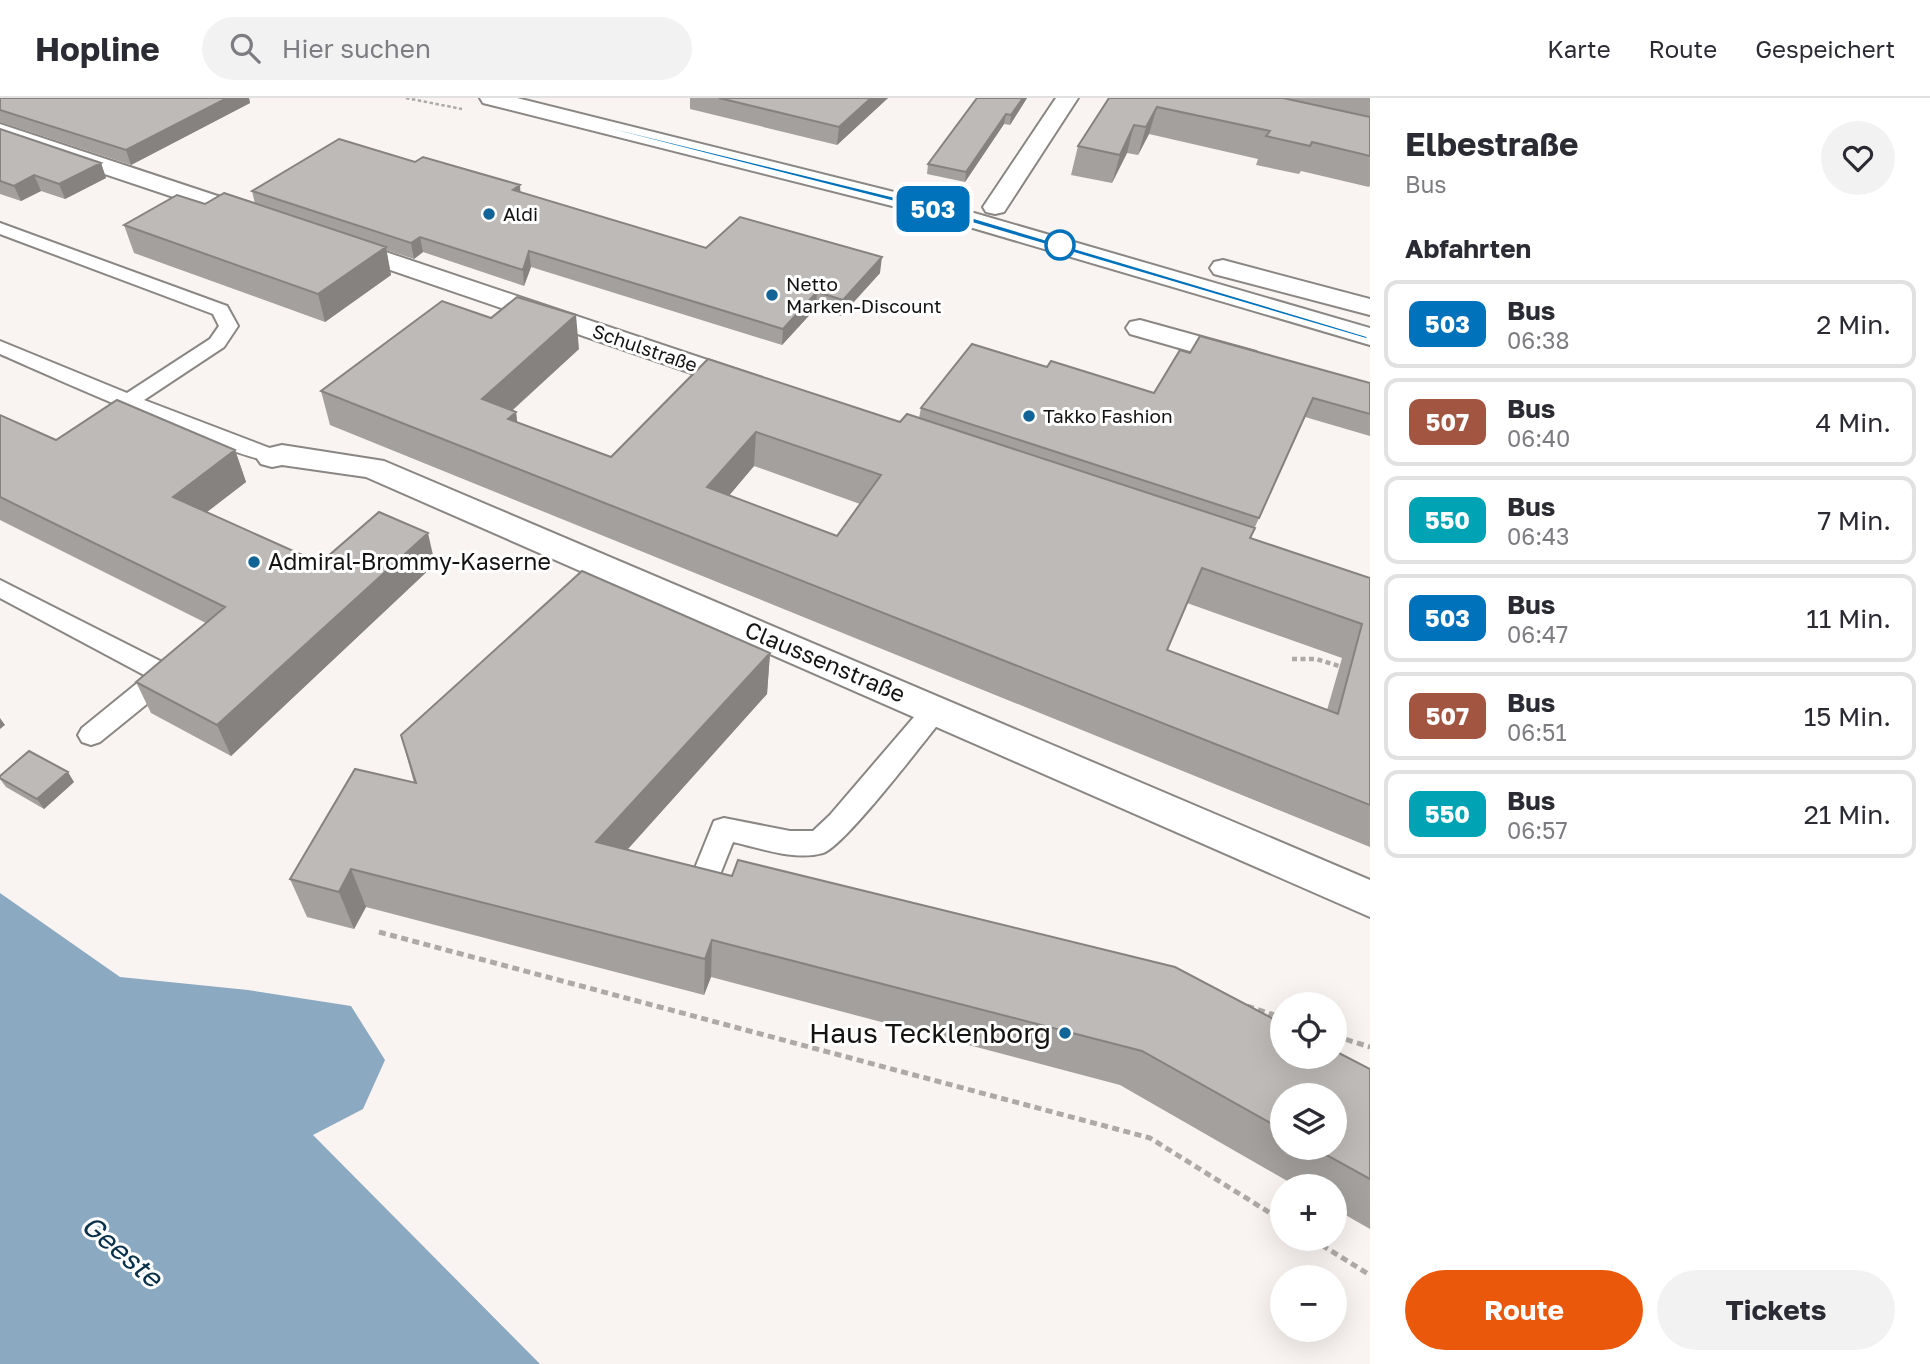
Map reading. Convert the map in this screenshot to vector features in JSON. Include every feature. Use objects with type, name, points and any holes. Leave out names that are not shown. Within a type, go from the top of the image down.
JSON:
[{"type":"street","points":[[491,98],[941,211],[1370,337]]},
{"type":"street","points":[[553,98],[995,207],[1370,307]]},
{"type":"street","points":[[995,207],[1067,98]]},
{"type":"street","name":"Schulstraße","points":[[0,131],[779,393]]},
{"type":"street","points":[[1140,328],[1268,364]]},
{"type":"street","name":"Claussenstraße","points":[[272,457],[282,455],[373,468],[1370,899]]},
{"type":"lane","points":[[0,228],[220,310],[229,326],[218,343],[129,401]]},
{"type":"lane","points":[[0,347],[272,457]]},
{"type":"lane","points":[[0,587],[164,675],[91,735]]},
{"type":"lane","points":[[709,868],[724,829],[790,842],[820,842],[840,823],[935,710]]},
{"type":"path","points":[[1292,659],[1316,659],[1348,669]]},
{"type":"path","points":[[379,932],[1150,1138],[1270,1213]]},
{"type":"path","points":[[1243,1004],[1270,1013]]},
{"type":"path","points":[[1347,1040],[1370,1048]]},
{"type":"path","points":[[1331,1251],[1370,1275]]},
{"type":"water","name":"Geeste","points":[[0,893],[120,977],[248,990],[351,1006],[385,1060],[363,1109],[313,1135],[540,1364],[0,1364]]},
{"type":"building","points":[[0,98],[227,98],[126,150],[0,110]]},
{"type":"building","points":[[719,98],[871,98],[839,127]]},
{"type":"building","points":[[977,98],[1023,98],[1011,115],[1006,114],[966,172],[928,164]]},
{"type":"building","points":[[1109,98],[1283,98],[1370,117],[1370,156],[1312,142],[1310,146],[1266,136],[1270,131],[1157,107],[1146,127],[1134,125],[1120,155],[1078,146]]},
{"type":"building","points":[[0,129],[101,163],[59,184],[34,175],[14,186],[0,181]]},
{"type":"building","points":[[339,139],[415,162],[423,157],[520,185],[513,190],[706,248],[740,217],[882,257],[843,300],[817,292],[783,329],[529,251],[523,270],[420,237],[411,243],[252,191]]},
{"type":"building","points":[[224,193],[386,247],[318,294],[124,225],[177,195],[205,204]]},
{"type":"building","points":[[517,297],[576,315],[482,399],[516,412],[508,419],[611,457],[708,359],[900,422],[907,414],[1255,528],[1250,538],[1370,578],[1370,805],[321,391],[442,301],[491,318]],"holes":[[[756,432],[881,475],[837,536],[707,487]],[[1202,568],[1362,624],[1338,714],[1167,650]]]},
{"type":"building","points":[[1200,336],[1370,383],[1370,414],[1313,398],[1259,518],[921,408],[972,344],[1047,367],[1051,361],[1154,393],[1180,350],[1190,353]]},
{"type":"building","points":[[117,400],[235,450],[173,497],[320,563],[379,512],[428,533],[217,725],[136,682],[225,607],[0,497],[0,415],[56,440]]},
{"type":"building","points":[[582,571],[770,653],[596,842],[732,876],[738,860],[1175,967],[1270,1017],[1270,1069],[1347,1069],[1347,1057],[1370,1069],[1370,1179],[1336,1160],[1347,1160],[1347,1083],[1270,1083],[1270,1123],[1142,1051],[712,940],[705,959],[351,869],[339,892],[290,879],[355,769],[416,783],[401,735]]},
{"type":"building","points":[[29,751],[68,772],[37,799],[0,778]]},
{"type":"bus line","name":"503","points":[[491,98],[941,211],[1370,337]]},
{"type":"place","name":"Aldi","points":[[489,214]]},
{"type":"place","name":"Netto Marken-Discount","points":[[772,295]]},
{"type":"place","name":"Takko Fashion","points":[[1029,416]]},
{"type":"place","name":"Admiral-Brommy-Kaserne","points":[[254,562]]},
{"type":"place","name":"Haus Tecklenborg","points":[[1065,1033]]}]
